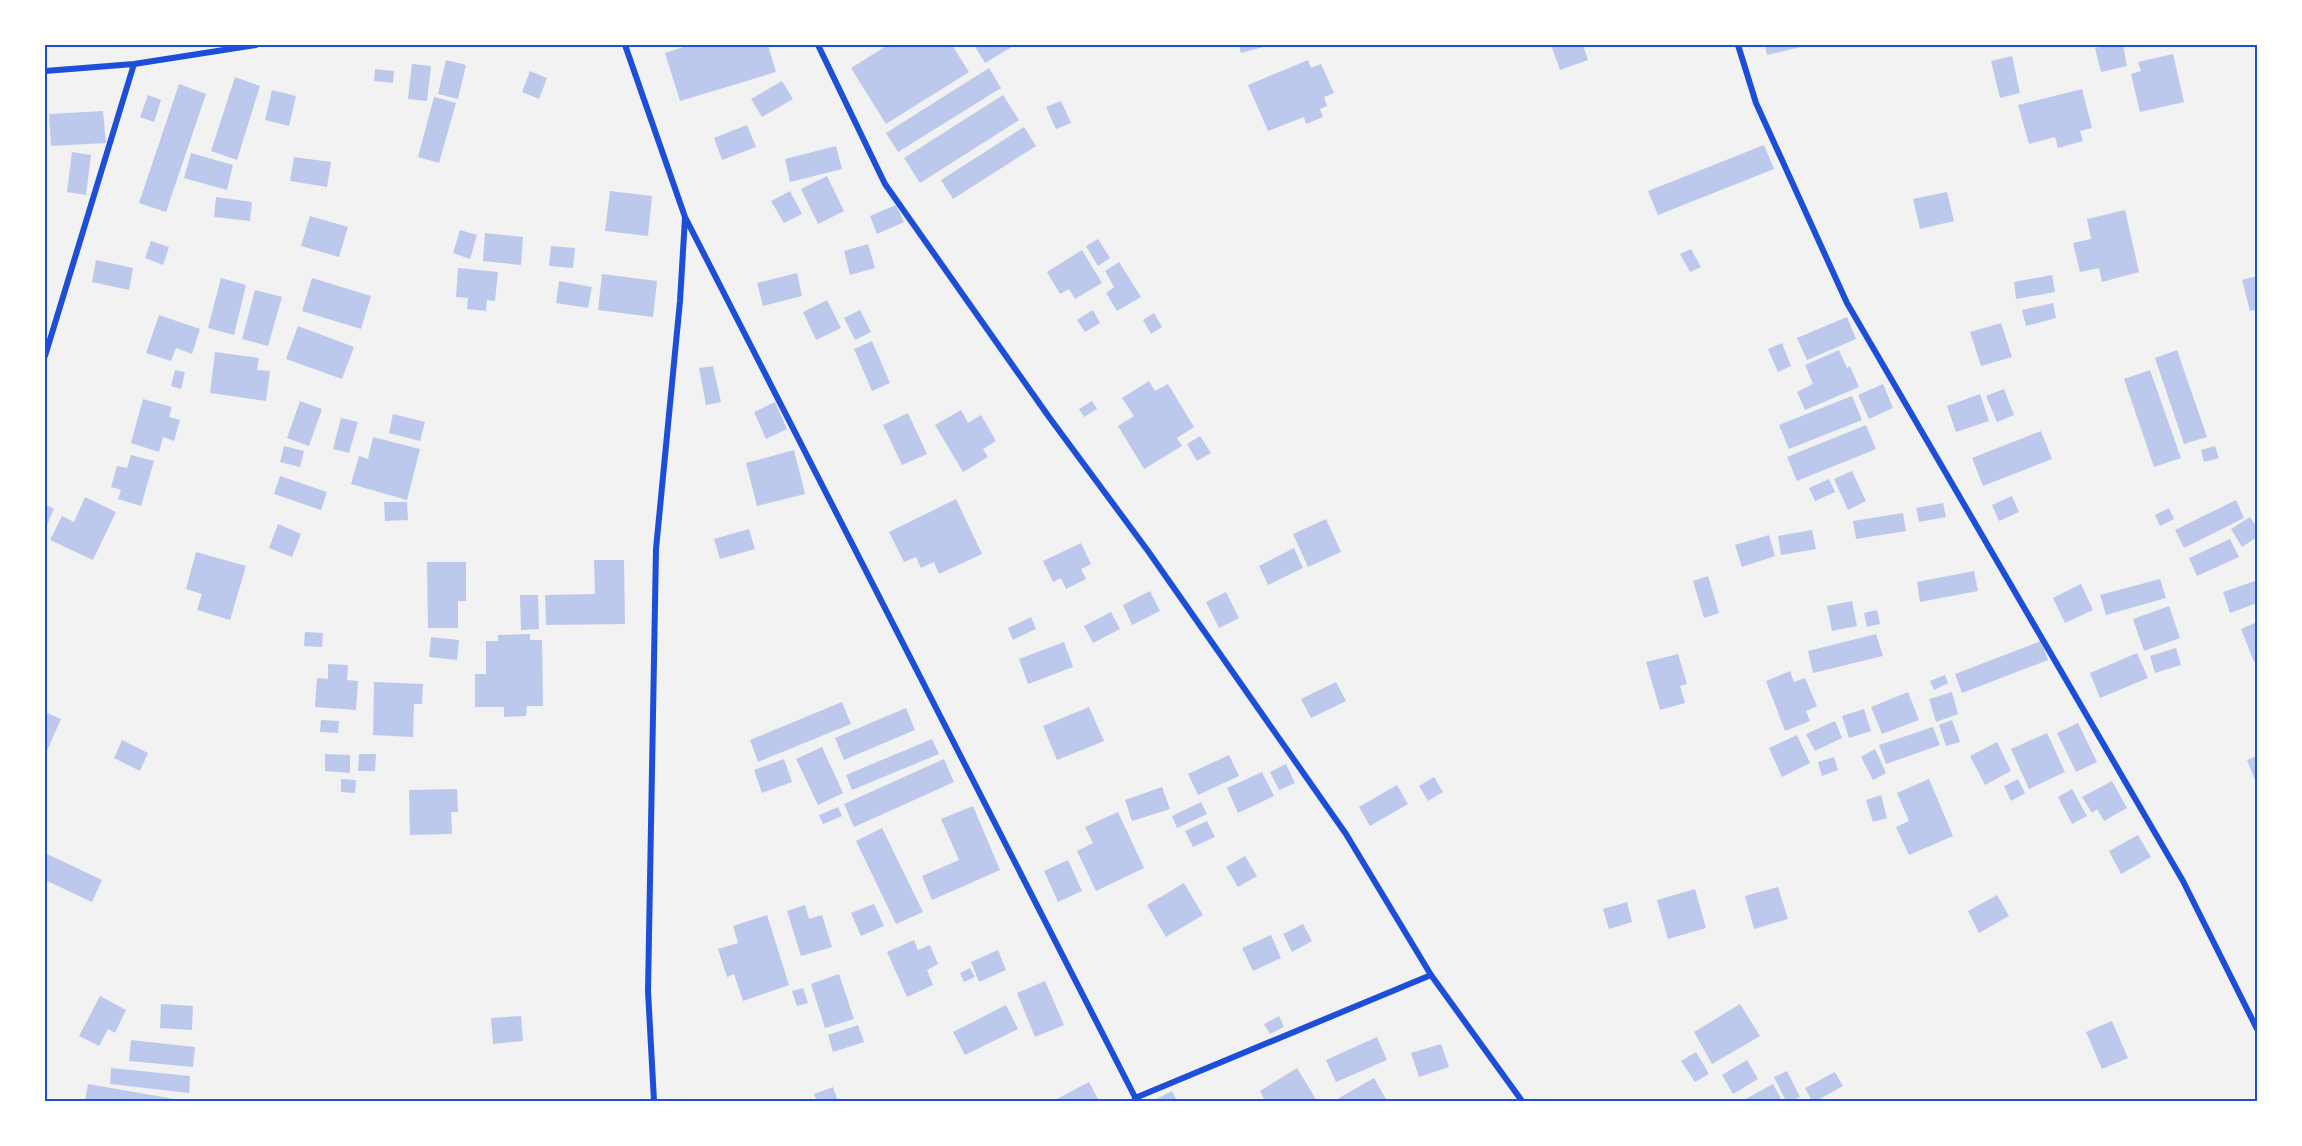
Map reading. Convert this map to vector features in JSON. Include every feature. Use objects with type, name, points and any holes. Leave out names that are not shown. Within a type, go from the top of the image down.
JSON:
[{"type":"street","points":[[45,71],[134,64],[256,45]]},
{"type":"street","points":[[625,45],[685,217],[1136,1099],[1431,975]]},
{"type":"street","points":[[818,45],[885,184],[1148,551],[1346,834],[1431,975],[1522,1101]]},
{"type":"street","points":[[1738,45],[1756,103],[1847,303],[2184,881],[2257,1029]]},
{"type":"street","points":[[45,356],[134,64]]},
{"type":"street","points":[[654,1101],[648,991],[656,549],[680,301],[685,217]]},
{"type":"building","points":[[690,45],[768,45],[776,72],[680,101],[665,53]]},
{"type":"building","points":[[888,45],[952,45],[969,72],[886,124],[851,68]]},
{"type":"building","points":[[974,45],[1015,45],[985,63]]},
{"type":"building","points":[[1239,45],[1267,45],[1267,46],[1241,53]]},
{"type":"building","points":[[1551,45],[1583,45],[1588,60],[1560,70]]},
{"type":"building","points":[[1765,45],[1805,45],[1805,46],[1767,55]]},
{"type":"building","points":[[2105,45],[2123,45],[2127,66],[2101,72],[2095,48]]},
{"type":"building","points":[[2173,54],[2184,102],[2140,112],[2131,74],[2141,71],[2138,62]]},
{"type":"building","points":[[2012,56],[2020,93],[2000,98],[1991,61]]},
{"type":"building","points":[[446,60],[466,65],[458,99],[438,94]]},
{"type":"building","points":[[1308,60],[1311,68],[1321,64],[1334,93],[1324,97],[1327,106],[1320,109],[1323,117],[1306,124],[1304,117],[1268,131],[1248,85]]},
{"type":"building","points":[[412,64],[431,66],[427,101],[408,99]]},
{"type":"building","points":[[989,68],[1001,88],[898,152],[886,133]]},
{"type":"building","points":[[375,69],[394,71],[393,83],[374,81]]},
{"type":"building","points":[[530,71],[547,78],[539,99],[522,92]]},
{"type":"building","points":[[235,77],[260,86],[237,160],[211,151]]},
{"type":"building","points":[[782,81],[793,99],[762,117],[751,99]]},
{"type":"building","points":[[179,84],[206,94],[166,212],[139,203]]},
{"type":"building","points":[[2082,89],[2092,128],[2080,131],[2083,141],[2058,148],[2055,137],[2029,144],[2018,105]]},
{"type":"building","points":[[272,90],[296,96],[289,126],[265,120]]},
{"type":"building","points":[[148,95],[161,100],[154,122],[140,117]]},
{"type":"building","points":[[1003,95],[1019,120],[920,183],[904,158]]},
{"type":"building","points":[[434,97],[456,103],[439,163],[418,157]]},
{"type":"building","points":[[1061,101],[1071,123],[1056,129],[1046,107]]},
{"type":"building","points":[[103,111],[106,143],[51,146],[49,114]]},
{"type":"building","points":[[747,125],[756,147],[722,160],[714,138]]},
{"type":"building","points":[[1024,127],[1036,146],[953,199],[941,180]]},
{"type":"building","points":[[1764,145],[1774,169],[1658,215],[1648,191]]},
{"type":"building","points":[[836,146],[842,169],[790,182],[785,159]]},
{"type":"building","points":[[72,152],[91,155],[86,195],[67,192]]},
{"type":"building","points":[[191,153],[233,165],[227,190],[184,178]]},
{"type":"building","points":[[294,157],[331,162],[327,187],[290,181]]},
{"type":"building","points":[[827,176],[844,211],[818,224],[801,189]]},
{"type":"building","points":[[610,191],[652,196],[648,236],[605,231]]},
{"type":"building","points":[[790,191],[802,214],[784,223],[771,201]]},
{"type":"building","points":[[1947,192],[1954,221],[1920,229],[1913,199]]},
{"type":"building","points":[[216,197],[252,202],[250,221],[214,217]]},
{"type":"building","points":[[896,205],[904,222],[877,234],[870,216]]},
{"type":"building","points":[[2125,210],[2139,272],[2102,282],[2099,268],[2080,272],[2073,243],[2091,239],[2087,219]]},
{"type":"building","points":[[310,216],[348,227],[339,257],[301,246]]},
{"type":"building","points":[[460,230],[477,235],[470,259],[453,253]]},
{"type":"building","points":[[485,233],[523,237],[521,265],[483,261]]},
{"type":"building","points":[[1098,239],[1110,258],[1098,266],[1086,246]]},
{"type":"building","points":[[151,241],[169,247],[163,265],[145,258]]},
{"type":"building","points":[[868,244],[875,268],[850,275],[844,251]]},
{"type":"building","points":[[551,246],[575,248],[573,268],[549,266]]},
{"type":"building","points":[[1691,249],[1701,267],[1690,272],[1680,254]]},
{"type":"building","points":[[1082,250],[1102,283],[1075,299],[1069,289],[1060,294],[1047,272]]},
{"type":"building","points":[[96,260],[133,268],[129,290],[92,282]]},
{"type":"building","points":[[1119,262],[1141,297],[1117,311],[1106,293],[1114,287],[1105,271]]},
{"type":"building","points":[[458,268],[498,272],[495,301],[487,300],[486,311],[467,309],[468,298],[456,297]]},
{"type":"building","points":[[797,273],[802,296],[763,306],[757,283]]},
{"type":"building","points":[[602,274],[657,281],[653,317],[598,310]]},
{"type":"building","points":[[2052,275],[2055,292],[2016,299],[2014,282]]},
{"type":"building","points":[[2257,276],[2257,310],[2250,311],[2242,280]]},
{"type":"building","points":[[221,278],[246,285],[234,335],[208,328]]},
{"type":"building","points":[[312,278],[371,296],[361,329],[302,311]]},
{"type":"building","points":[[559,281],[592,287],[588,308],[556,303]]},
{"type":"building","points":[[255,290],[282,297],[268,346],[242,339]]},
{"type":"building","points":[[827,300],[841,328],[816,340],[803,312]]},
{"type":"building","points":[[2053,303],[2056,318],[2026,326],[2022,310]]},
{"type":"building","points":[[860,310],[871,332],[855,340],[844,318]]},
{"type":"building","points":[[1093,310],[1100,323],[1085,332],[1077,320]]},
{"type":"building","points":[[1154,313],[1162,327],[1151,334],[1143,320]]},
{"type":"building","points":[[159,315],[200,329],[192,354],[176,348],[171,361],[146,353]]},
{"type":"building","points":[[1847,317],[1856,339],[1807,360],[1797,338]]},
{"type":"building","points":[[2001,323],[2012,357],[1981,366],[1970,332]]},
{"type":"building","points":[[298,326],[354,347],[342,379],[286,359]]},
{"type":"building","points":[[872,341],[890,383],[872,391],[854,349]]},
{"type":"building","points":[[1782,343],[1791,366],[1778,372],[1768,349]]},
{"type":"building","points":[[1839,350],[1847,368],[1850,366],[1859,387],[1805,410],[1797,392],[1813,384],[1805,365]]},
{"type":"building","points":[[2177,350],[2207,437],[2184,444],[2155,358]]},
{"type":"building","points":[[215,352],[259,358],[257,370],[270,371],[266,401],[210,393]]},
{"type":"building","points":[[713,366],[721,402],[706,405],[699,368]]},
{"type":"building","points":[[175,370],[185,372],[181,389],[171,386]]},
{"type":"building","points":[[2150,370],[2181,458],[2154,467],[2124,379]]},
{"type":"building","points":[[1149,381],[1155,391],[1168,384],[1194,427],[1177,438],[1182,446],[1144,469],[1118,426],[1134,416],[1122,398]]},
{"type":"building","points":[[1883,384],[1893,408],[1869,419],[1858,395]]},
{"type":"building","points":[[2004,389],[2014,415],[1997,422],[1986,396]]},
{"type":"building","points":[[1980,394],[1989,421],[1956,432],[1947,406]]},
{"type":"building","points":[[1852,396],[1862,420],[1789,449],[1779,425]]},
{"type":"building","points":[[143,399],[172,407],[169,417],[180,420],[174,441],[163,437],[159,452],[131,443]]},
{"type":"building","points":[[300,401],[322,409],[309,446],[287,438]]},
{"type":"building","points":[[1092,401],[1097,409],[1084,417],[1079,409]]},
{"type":"building","points":[[775,402],[787,429],[766,439],[754,412]]},
{"type":"building","points":[[961,410],[968,423],[981,415],[996,441],[983,449],[988,457],[963,472],[935,425]]},
{"type":"building","points":[[908,413],[927,454],[902,465],[883,425]]},
{"type":"building","points":[[393,414],[425,422],[420,441],[389,433]]},
{"type":"building","points":[[341,418],[358,422],[349,453],[333,449]]},
{"type":"building","points":[[1866,425],[1876,449],[1797,481],[1787,457]]},
{"type":"building","points":[[2041,431],[2052,459],[1983,486],[1972,458]]},
{"type":"building","points":[[1200,436],[1211,453],[1197,461],[1187,444]]},
{"type":"building","points":[[373,437],[420,449],[407,500],[351,484],[359,456],[368,459]]},
{"type":"building","points":[[284,446],[304,451],[300,467],[280,462]]},
{"type":"building","points":[[2215,446],[2219,458],[2204,462],[2201,450]]},
{"type":"building","points":[[794,450],[805,494],[757,506],[746,463]]},
{"type":"building","points":[[131,455],[154,461],[141,506],[118,499],[121,490],[111,487],[117,466],[127,468]]},
{"type":"building","points":[[1852,471],[1866,501],[1848,510],[1834,479]]},
{"type":"building","points":[[280,476],[327,492],[321,510],[274,494]]},
{"type":"building","points":[[1829,479],[1835,492],[1815,501],[1809,488]]},
{"type":"building","points":[[2012,496],[2019,512],[1999,521],[1992,505]]},
{"type":"building","points":[[85,497],[116,512],[93,560],[50,540],[62,516],[74,522]]},
{"type":"building","points":[[956,499],[982,554],[939,574],[934,562],[921,568],[916,557],[904,562],[889,532]]},
{"type":"building","points":[[2236,500],[2244,518],[2184,548],[2175,530]]},
{"type":"building","points":[[384,502],[407,502],[408,520],[385,521]]},
{"type":"building","points":[[1943,503],[1946,517],[1919,522],[1916,508]]},
{"type":"building","points":[[45,504],[54,509],[45,529]]},
{"type":"building","points":[[2169,508],[2174,519],[2160,526],[2155,515]]},
{"type":"building","points":[[1903,513],[1906,531],[1856,539],[1853,521]]},
{"type":"building","points":[[2250,517],[2257,528],[2257,537],[2242,547],[2231,529]]},
{"type":"building","points":[[1326,519],[1341,552],[1308,567],[1293,534]]},
{"type":"building","points":[[278,524],[301,534],[292,557],[269,548]]},
{"type":"building","points":[[749,529],[755,549],[720,559],[714,539]]},
{"type":"building","points":[[1812,530],[1816,549],[1781,555],[1778,536]]},
{"type":"building","points":[[1769,535],[1775,556],[1742,567],[1735,545]]},
{"type":"building","points":[[2230,539],[2239,557],[2197,576],[2189,558]]},
{"type":"building","points":[[1081,543],[1091,564],[1081,569],[1086,579],[1066,589],[1061,578],[1053,582],[1043,561]]},
{"type":"building","points":[[1294,548],[1303,568],[1268,585],[1259,566]]},
{"type":"building","points":[[196,552],[246,566],[230,620],[197,610],[202,594],[186,589]]},
{"type":"building","points":[[594,560],[624,560],[625,624],[546,625],[545,595],[595,594]]},
{"type":"building","points":[[427,562],[466,562],[466,601],[458,601],[458,628],[428,628]]},
{"type":"building","points":[[1974,571],[1978,591],[1920,602],[1917,582]]},
{"type":"building","points":[[1708,576],[1719,613],[1704,618],[1693,581]]},
{"type":"building","points":[[2160,579],[2166,598],[2106,615],[2100,595]]},
{"type":"building","points":[[2255,581],[2257,603],[2230,613],[2223,592]]},
{"type":"building","points":[[2081,584],[2093,610],[2065,623],[2053,598]]},
{"type":"building","points":[[1150,591],[1160,611],[1132,625],[1123,605]]},
{"type":"building","points":[[1226,592],[1239,618],[1219,628],[1206,602]]},
{"type":"building","points":[[520,595],[538,595],[539,629],[521,630]]},
{"type":"building","points":[[1852,601],[1857,626],[1832,631],[1827,606]]},
{"type":"building","points":[[2169,606],[2180,638],[2144,651],[2133,619]]},
{"type":"building","points":[[1877,610],[1880,624],[1867,627],[1864,613]]},
{"type":"building","points":[[1111,612],[1120,629],[1093,643],[1084,626]]},
{"type":"building","points":[[1031,617],[1036,629],[1013,640],[1008,628]]},
{"type":"building","points":[[2257,622],[2257,661],[2254,662],[2241,629]]},
{"type":"building","points":[[305,632],[323,633],[322,647],[304,646]]},
{"type":"building","points":[[530,634],[530,640],[542,640],[543,706],[527,706],[526,716],[504,717],[504,707],[475,707],[475,674],[486,674],[486,641],[498,641],[498,635]]},
{"type":"building","points":[[1876,634],[1883,656],[1813,673],[1808,651]]},
{"type":"building","points":[[431,637],[459,640],[457,660],[429,657]]},
{"type":"building","points":[[2041,641],[2048,660],[1962,693],[1955,674]]},
{"type":"building","points":[[1064,642],[1073,667],[1028,684],[1019,659]]},
{"type":"building","points":[[2176,648],[2181,665],[2155,673],[2150,656]]},
{"type":"building","points":[[2137,653],[2148,678],[2100,698],[2090,673]]},
{"type":"building","points":[[1678,654],[1687,684],[1680,686],[1685,703],[1660,710],[1646,662]]},
{"type":"building","points":[[328,664],[348,665],[347,680],[358,681],[356,710],[315,707],[317,678],[328,679]]},
{"type":"building","points":[[1790,671],[1794,682],[1805,678],[1817,706],[1806,711],[1810,721],[1785,731],[1766,681]]},
{"type":"building","points":[[1945,675],[1948,683],[1934,690],[1930,681]]},
{"type":"building","points":[[374,682],[423,684],[422,704],[414,704],[413,737],[373,735]]},
{"type":"building","points":[[1336,682],[1346,701],[1311,718],[1301,699]]},
{"type":"building","points":[[1908,692],[1919,720],[1882,734],[1871,707]]},
{"type":"building","points":[[1952,692],[1958,714],[1936,722],[1929,699]]},
{"type":"building","points":[[842,702],[851,724],[758,762],[750,740]]},
{"type":"building","points":[[1089,707],[1104,741],[1057,760],[1043,726]]},
{"type":"building","points":[[906,708],[915,730],[844,760],[835,738]]},
{"type":"building","points":[[1864,709],[1871,731],[1849,738],[1842,716]]},
{"type":"building","points":[[45,712],[61,719],[45,755]]},
{"type":"building","points":[[321,720],[339,721],[338,733],[320,732]]},
{"type":"building","points":[[1952,720],[1960,742],[1946,746],[1939,725]]},
{"type":"building","points":[[1835,721],[1842,738],[1815,751],[1806,734]]},
{"type":"building","points":[[2078,723],[2097,762],[2076,772],[2057,733]]},
{"type":"building","points":[[1933,727],[1940,745],[1886,764],[1879,745]]},
{"type":"building","points":[[2047,733],[2065,772],[2029,789],[2011,749]]},
{"type":"building","points":[[1797,735],[1810,763],[1782,777],[1769,748]]},
{"type":"building","points":[[932,739],[939,754],[852,790],[846,775]]},
{"type":"building","points":[[122,740],[148,753],[140,771],[114,758]]},
{"type":"building","points":[[1997,742],[2011,771],[1985,785],[1970,756]]},
{"type":"building","points":[[822,747],[843,793],[818,805],[796,759]]},
{"type":"building","points":[[1875,749],[1886,773],[1873,780],[1861,757]]},
{"type":"building","points":[[325,754],[350,755],[350,773],[325,771]]},
{"type":"building","points":[[359,754],[376,754],[375,771],[358,771]]},
{"type":"building","points":[[1229,755],[1239,776],[1198,795],[1188,774]]},
{"type":"building","points":[[2257,756],[2257,785],[2247,760]]},
{"type":"building","points":[[1834,757],[1838,770],[1822,776],[1818,762]]},
{"type":"building","points":[[784,759],[792,782],[762,793],[754,770]]},
{"type":"building","points":[[944,759],[954,782],[854,827],[844,804]]},
{"type":"building","points":[[1286,764],[1295,783],[1279,790],[1270,772]]},
{"type":"building","points":[[1262,772],[1274,796],[1238,813],[1227,788]]},
{"type":"building","points":[[1434,777],[1443,792],[1428,801],[1419,786]]},
{"type":"building","points":[[341,779],[356,780],[355,793],[341,792]]},
{"type":"building","points":[[1929,779],[1953,836],[1909,855],[1896,827],[1909,821],[1897,793]]},
{"type":"building","points":[[2018,779],[2025,793],[2011,801],[2004,786]]},
{"type":"building","points":[[2112,781],[2127,808],[2104,821],[2097,809],[2092,813],[2082,797]]},
{"type":"building","points":[[1397,785],[1408,804],[1370,826],[1359,807]]},
{"type":"building","points":[[1162,787],[1170,809],[1132,821],[1125,800]]},
{"type":"building","points":[[457,789],[458,812],[451,812],[452,834],[410,835],[409,790]]},
{"type":"building","points":[[2072,789],[2087,816],[2072,824],[2058,797]]},
{"type":"building","points":[[1881,795],[1887,818],[1873,822],[1866,800]]},
{"type":"building","points":[[1201,802],[1207,814],[1177,828],[1172,816]]},
{"type":"building","points":[[973,806],[1000,870],[932,900],[922,876],[959,860],[941,819]]},
{"type":"building","points":[[838,807],[842,816],[823,824],[819,815]]},
{"type":"building","points":[[1118,812],[1144,868],[1096,891],[1077,851],[1093,843],[1085,827]]},
{"type":"building","points":[[1207,821],[1215,837],[1193,847],[1185,831]]},
{"type":"building","points":[[882,828],[923,912],[896,924],[856,841]]},
{"type":"building","points":[[2138,835],[2151,857],[2121,874],[2109,851]]},
{"type":"building","points":[[47,854],[102,880],[92,902],[45,880]]},
{"type":"building","points":[[1245,856],[1257,876],[1238,887],[1226,867]]},
{"type":"building","points":[[1068,860],[1082,891],[1058,902],[1044,871]]},
{"type":"building","points":[[1184,883],[1203,915],[1166,937],[1147,905]]},
{"type":"building","points":[[1778,887],[1788,919],[1754,929],[1745,896]]},
{"type":"building","points":[[1695,889],[1706,928],[1668,939],[1657,900]]},
{"type":"building","points":[[1997,895],[2009,916],[1979,933],[1968,911]]},
{"type":"building","points":[[1627,902],[1632,922],[1609,929],[1603,909]]},
{"type":"building","points":[[874,904],[884,926],[861,936],[851,913]]},
{"type":"building","points":[[805,905],[809,919],[822,915],[832,947],[801,956],[787,911]]},
{"type":"building","points":[[767,915],[789,985],[743,1001],[734,974],[727,977],[718,949],[738,943],[733,926]]},
{"type":"building","points":[[1303,924],[1312,941],[1292,952],[1283,934]]},
{"type":"building","points":[[1271,935],[1281,958],[1253,971],[1242,948]]},
{"type":"building","points":[[914,940],[918,950],[930,945],[938,964],[927,970],[933,985],[907,997],[887,952]]},
{"type":"building","points":[[998,950],[1006,970],[979,982],[971,962]]},
{"type":"building","points":[[970,968],[975,977],[964,982],[960,973]]},
{"type":"building","points":[[839,974],[854,1019],[825,1028],[811,984]]},
{"type":"building","points":[[1045,981],[1064,1025],[1035,1037],[1017,993]]},
{"type":"building","points":[[803,988],[808,1003],[797,1006],[792,991]]},
{"type":"building","points":[[100,996],[126,1010],[115,1033],[108,1029],[99,1046],[79,1036]]},
{"type":"building","points":[[161,1004],[193,1006],[192,1030],[160,1028]]},
{"type":"building","points":[[1740,1004],[1760,1036],[1712,1064],[1694,1032]]},
{"type":"building","points":[[1006,1005],[1018,1029],[965,1055],[953,1032]]},
{"type":"building","points":[[521,1016],[523,1041],[493,1044],[491,1018]]},
{"type":"building","points":[[1279,1016],[1284,1027],[1270,1034],[1264,1024]]},
{"type":"building","points":[[2112,1021],[2128,1058],[2102,1069],[2086,1032]]},
{"type":"building","points":[[858,1025],[864,1042],[833,1052],[828,1035]]},
{"type":"building","points":[[1377,1037],[1387,1060],[1336,1082],[1326,1060]]},
{"type":"building","points":[[131,1040],[195,1047],[193,1067],[129,1061]]},
{"type":"building","points":[[1441,1044],[1449,1067],[1419,1077],[1411,1053]]},
{"type":"building","points":[[1696,1052],[1709,1074],[1695,1082],[1681,1061]]},
{"type":"building","points":[[1747,1060],[1758,1079],[1733,1094],[1722,1075]]},
{"type":"building","points":[[111,1068],[190,1076],[189,1093],[110,1084]]},
{"type":"building","points":[[1297,1068],[1317,1101],[1265,1101],[1260,1091]]},
{"type":"building","points":[[1787,1071],[1800,1097],[1792,1101],[1786,1101],[1774,1077]]},
{"type":"building","points":[[1835,1072],[1843,1086],[1812,1101],[1805,1088]]},
{"type":"building","points":[[1374,1078],[1387,1101],[1340,1101],[1339,1098]]},
{"type":"building","points":[[1089,1082],[1099,1101],[1053,1101]]},
{"type":"building","points":[[88,1084],[180,1100],[180,1101],[85,1101]]},
{"type":"building","points":[[1773,1084],[1782,1101],[1742,1101]]},
{"type":"building","points":[[833,1087],[838,1101],[817,1101],[814,1094]]},
{"type":"building","points":[[1172,1091],[1177,1101],[1152,1101]]}]
